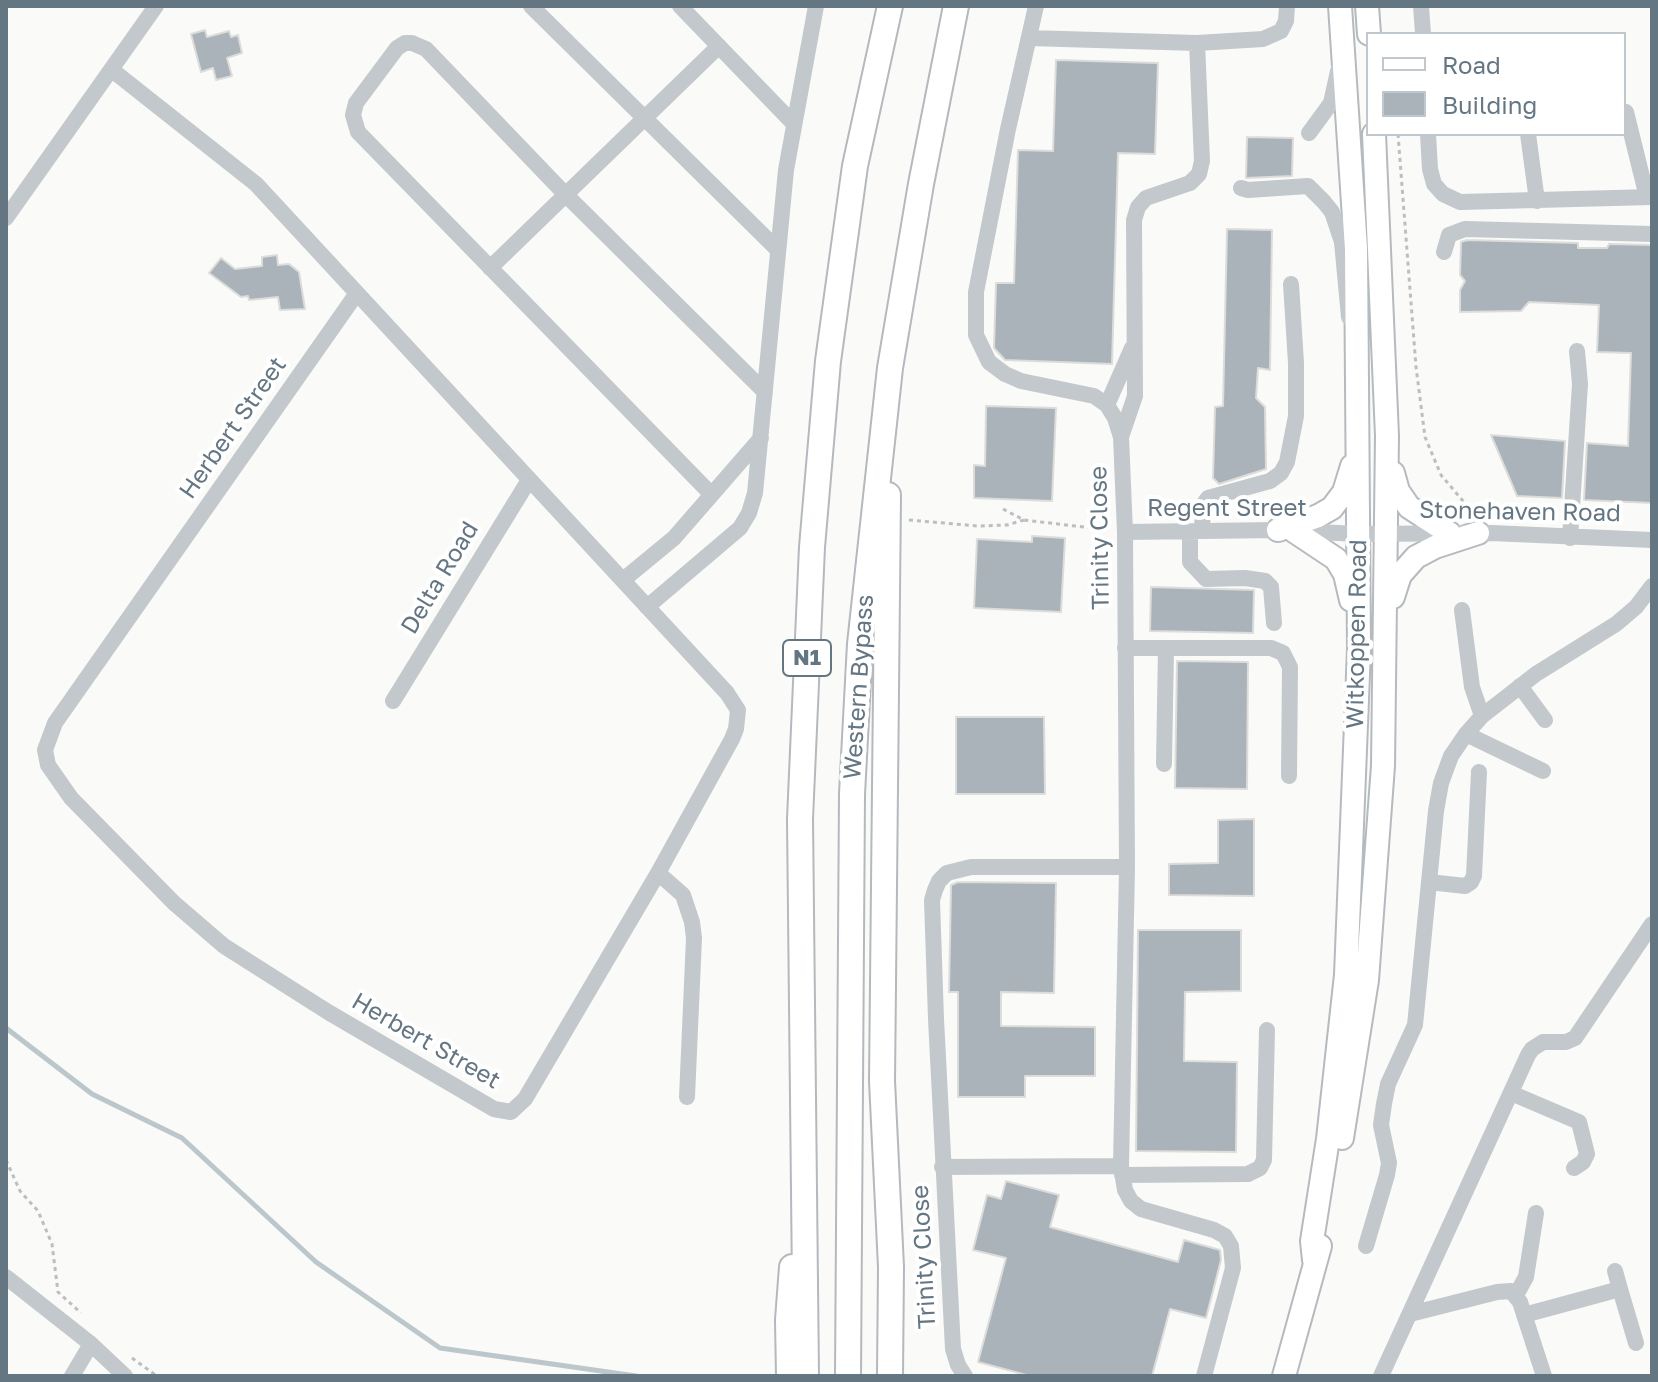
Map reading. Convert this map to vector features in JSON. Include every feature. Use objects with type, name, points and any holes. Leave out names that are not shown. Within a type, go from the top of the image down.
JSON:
[{"type":"highway","name":"N1","points":[[806,1376],[798,1318],[803,1166],[800,819],[812,547],[828,361],[855,166],[890,6]]},
{"type":"highway","name":"Western Bypass","points":[[848,1376],[852,794],[861,628],[890,368],[921,184],[956,6]]},
{"type":"highway","points":[[887,413],[889,542],[882,1081],[891,1267],[890,1376]]},
{"type":"highway","points":[[789,1376],[798,1318]]},
{"type":"main road","name":"Witkoppen Road","points":[[1314,1260],[1312,1241],[1328,1139],[1346,975],[1359,649],[1356,249],[1340,6]]},
{"type":"main road","points":[[1367,6],[1369,32]]},
{"type":"main road","name":"Witkoppen Road","points":[[1284,1376],[1314,1260],[1322,1241],[1358,1050],[1367,980],[1383,766],[1387,635],[1387,436],[1374,136]]},
{"type":"main road","points":[[1286,530],[1323,514],[1340,498],[1351,471],[1359,409]]},
{"type":"main road","points":[[1387,436],[1394,478],[1405,502],[1419,515],[1449,533]]},
{"type":"main road","points":[[1286,530],[1330,553],[1343,569],[1359,649]]},
{"type":"main road","points":[[1387,635],[1396,586],[1407,565],[1435,547],[1484,533]]},
{"type":"street","points":[[6,218],[156,6]]},
{"type":"street","points":[[531,6],[777,249]]},
{"type":"street","points":[[680,6],[793,123]]},
{"type":"street","points":[[647,607],[740,528],[755,493],[777,249],[793,123],[816,6]]},
{"type":"street","points":[[1036,6],[976,292],[976,335],[989,362],[1005,374],[1021,381],[1094,396],[1107,405],[1134,342]]},
{"type":"street","points":[[1029,38],[1197,43],[1263,39],[1281,31],[1286,21],[1287,6]]},
{"type":"street","points":[[1421,6],[1423,32]]},
{"type":"street","points":[[1309,133],[1325,113],[1336,90],[1342,32]]},
{"type":"street","points":[[711,494],[365,140],[354,123],[356,103],[397,48],[412,43],[426,49],[565,194],[765,392]]},
{"type":"street","points":[[1121,437],[1135,396],[1134,220],[1138,207],[1146,198],[1190,183],[1199,174],[1202,161],[1197,43]]},
{"type":"street","points":[[490,268],[719,46]]},
{"type":"street","name":"Herbert Street","points":[[112,70],[256,184],[357,293],[529,480],[727,693],[738,710],[732,739],[658,873],[525,1099],[511,1112],[502,1112],[328,1012],[224,946],[174,903],[71,798],[48,765],[45,750],[55,723],[357,293]]},
{"type":"street","points":[[1428,136],[1434,184],[1443,194],[1460,202],[1650,197],[1626,112]]},
{"type":"street","points":[[1528,136],[1537,201]]},
{"type":"street","points":[[1241,188],[1308,186],[1332,212],[1342,242],[1347,307],[1357,348]]},
{"type":"street","points":[[1444,252],[1449,235],[1465,229],[1652,234]]},
{"type":"street","points":[[1274,623],[1271,587],[1265,581],[1206,579],[1190,562],[1203,505],[1208,498],[1270,481],[1276,478],[1287,462],[1296,416],[1291,284]]},
{"type":"street","points":[[1570,538],[1580,384],[1577,351]]},
{"type":"street","name":"Trinity Close","points":[[1107,405],[1121,437],[1125,532],[1127,867],[1122,1171],[1125,1190],[1131,1201],[1141,1209],[1214,1230],[1225,1236],[1231,1246],[1233,1268],[1204,1376]]},
{"type":"street","points":[[623,580],[674,538],[761,438]]},
{"type":"street","name":"Delta Road","points":[[393,701],[529,480]]},
{"type":"street","name":"Regent Street","points":[[1125,532],[1286,530],[1388,534]]},
{"type":"street","name":"Stonehaven Road","points":[[1388,534],[1484,533],[1652,540]]},
{"type":"street","points":[[1366,1246],[1389,1163],[1381,1125],[1388,1084],[1415,1025],[1436,811],[1441,783],[1451,756],[1482,716],[1520,686],[1616,624],[1636,607],[1652,586]]},
{"type":"street","points":[[1462,610],[1472,687],[1482,716]]},
{"type":"street","points":[[1125,648],[1271,648],[1283,653],[1290,667],[1289,776]]},
{"type":"street","points":[[1164,764],[1166,648]]},
{"type":"street","points":[[1520,686],[1545,720]]},
{"type":"street","points":[[1466,734],[1543,771]]},
{"type":"street","points":[[1429,882],[1465,886],[1474,876],[1479,772]]},
{"type":"street","points":[[942,1167],[932,900],[939,881],[947,873],[971,867],[1127,867]]},
{"type":"street","points":[[658,873],[683,895],[692,922],[694,938],[687,1097]]},
{"type":"street","points":[[1381,1376],[1532,1049],[1543,1042],[1570,1041],[1579,1032],[1652,924]]},
{"type":"street","points":[[1122,1171],[1248,1174],[1260,1168],[1264,1160],[1267,1030]]},
{"type":"street","points":[[1511,1093],[1579,1122],[1587,1154],[1583,1162],[1574,1168]]},
{"type":"street","name":"Trinity Close","points":[[965,1376],[953,1349],[942,1167],[1122,1171]]},
{"type":"street","points":[[1516,1295],[1526,1277],[1536,1213]]},
{"type":"street","points":[[1615,1271],[1636,1343]]},
{"type":"street","points":[[6,1277],[91,1344],[125,1376]]},
{"type":"street","points":[[1524,1315],[1620,1289]]},
{"type":"street","points":[[1410,1314],[1504,1290],[1516,1295],[1544,1376]]},
{"type":"street","points":[[72,1376],[91,1344]]},
{"type":"path","points":[[1398,136],[1416,367],[1425,437],[1441,475],[1484,533]]},
{"type":"path","name":"Regent Street","points":[[1003,509],[1024,520],[1125,532]]},
{"type":"path","points":[[6,1160],[20,1191],[38,1211],[52,1244],[58,1292],[83,1316]]},
{"type":"path","points":[[127,1353],[157,1376]]},
{"type":"building","points":[[205,30],[207,37],[229,31],[231,37],[238,35],[242,53],[227,58],[232,76],[216,80],[213,68],[201,72],[191,34]]},
{"type":"building","points":[[1056,60],[1158,63],[1155,154],[1118,153],[1112,364],[1005,360],[994,348],[996,283],[1014,283],[1018,150],[1053,151]]},
{"type":"building","points":[[1247,137],[1293,138],[1292,176],[1246,178]]},
{"type":"building","points":[[1227,229],[1272,230],[1270,370],[1258,368],[1256,398],[1265,407],[1266,469],[1219,484],[1213,478],[1215,407],[1223,406]]},
{"type":"building","points":[[1461,242],[1578,243],[1578,248],[1607,248],[1609,244],[1652,245],[1652,503],[1584,500],[1587,443],[1628,446],[1631,353],[1597,352],[1599,305],[1529,302],[1521,311],[1460,312],[1460,290],[1465,281],[1460,275]]},
{"type":"building","points":[[277,255],[278,265],[289,264],[299,272],[305,309],[280,310],[278,297],[249,300],[248,296],[241,297],[209,273],[221,258],[235,269],[262,266],[262,257]]},
{"type":"building","points":[[986,406],[1056,408],[1052,501],[974,498],[974,465],[985,466]]},
{"type":"building","points":[[1491,435],[1565,441],[1562,498],[1517,496]]},
{"type":"building","points":[[1032,536],[1065,538],[1061,612],[974,608],[977,539],[1032,542]]},
{"type":"building","points":[[1151,587],[1254,590],[1253,633],[1150,631]]},
{"type":"building","points":[[1177,661],[1248,662],[1247,789],[1175,788]]},
{"type":"building","points":[[956,717],[1044,717],[1045,794],[956,794]]},
{"type":"building","points":[[1254,819],[1254,896],[1169,895],[1169,864],[1218,863],[1218,820]]},
{"type":"building","points":[[958,882],[1056,883],[1054,993],[1001,992],[1001,1026],[1095,1027],[1095,1076],[1025,1076],[1025,1097],[958,1097],[958,992],[949,992],[951,885]]},
{"type":"building","points":[[1138,930],[1241,930],[1241,991],[1185,992],[1184,1061],[1237,1062],[1236,1152],[1136,1151]]},
{"type":"building","points":[[1006,1181],[1059,1195],[1050,1227],[1178,1262],[1184,1240],[1220,1250],[1221,1260],[1206,1318],[1170,1309],[1152,1376],[1030,1376],[978,1362],[1006,1258],[973,1250],[987,1195],[1001,1199]]},
{"type":"waterway","points":[[6,1028],[92,1094],[182,1138],[316,1262],[440,1348],[636,1376]]}]
